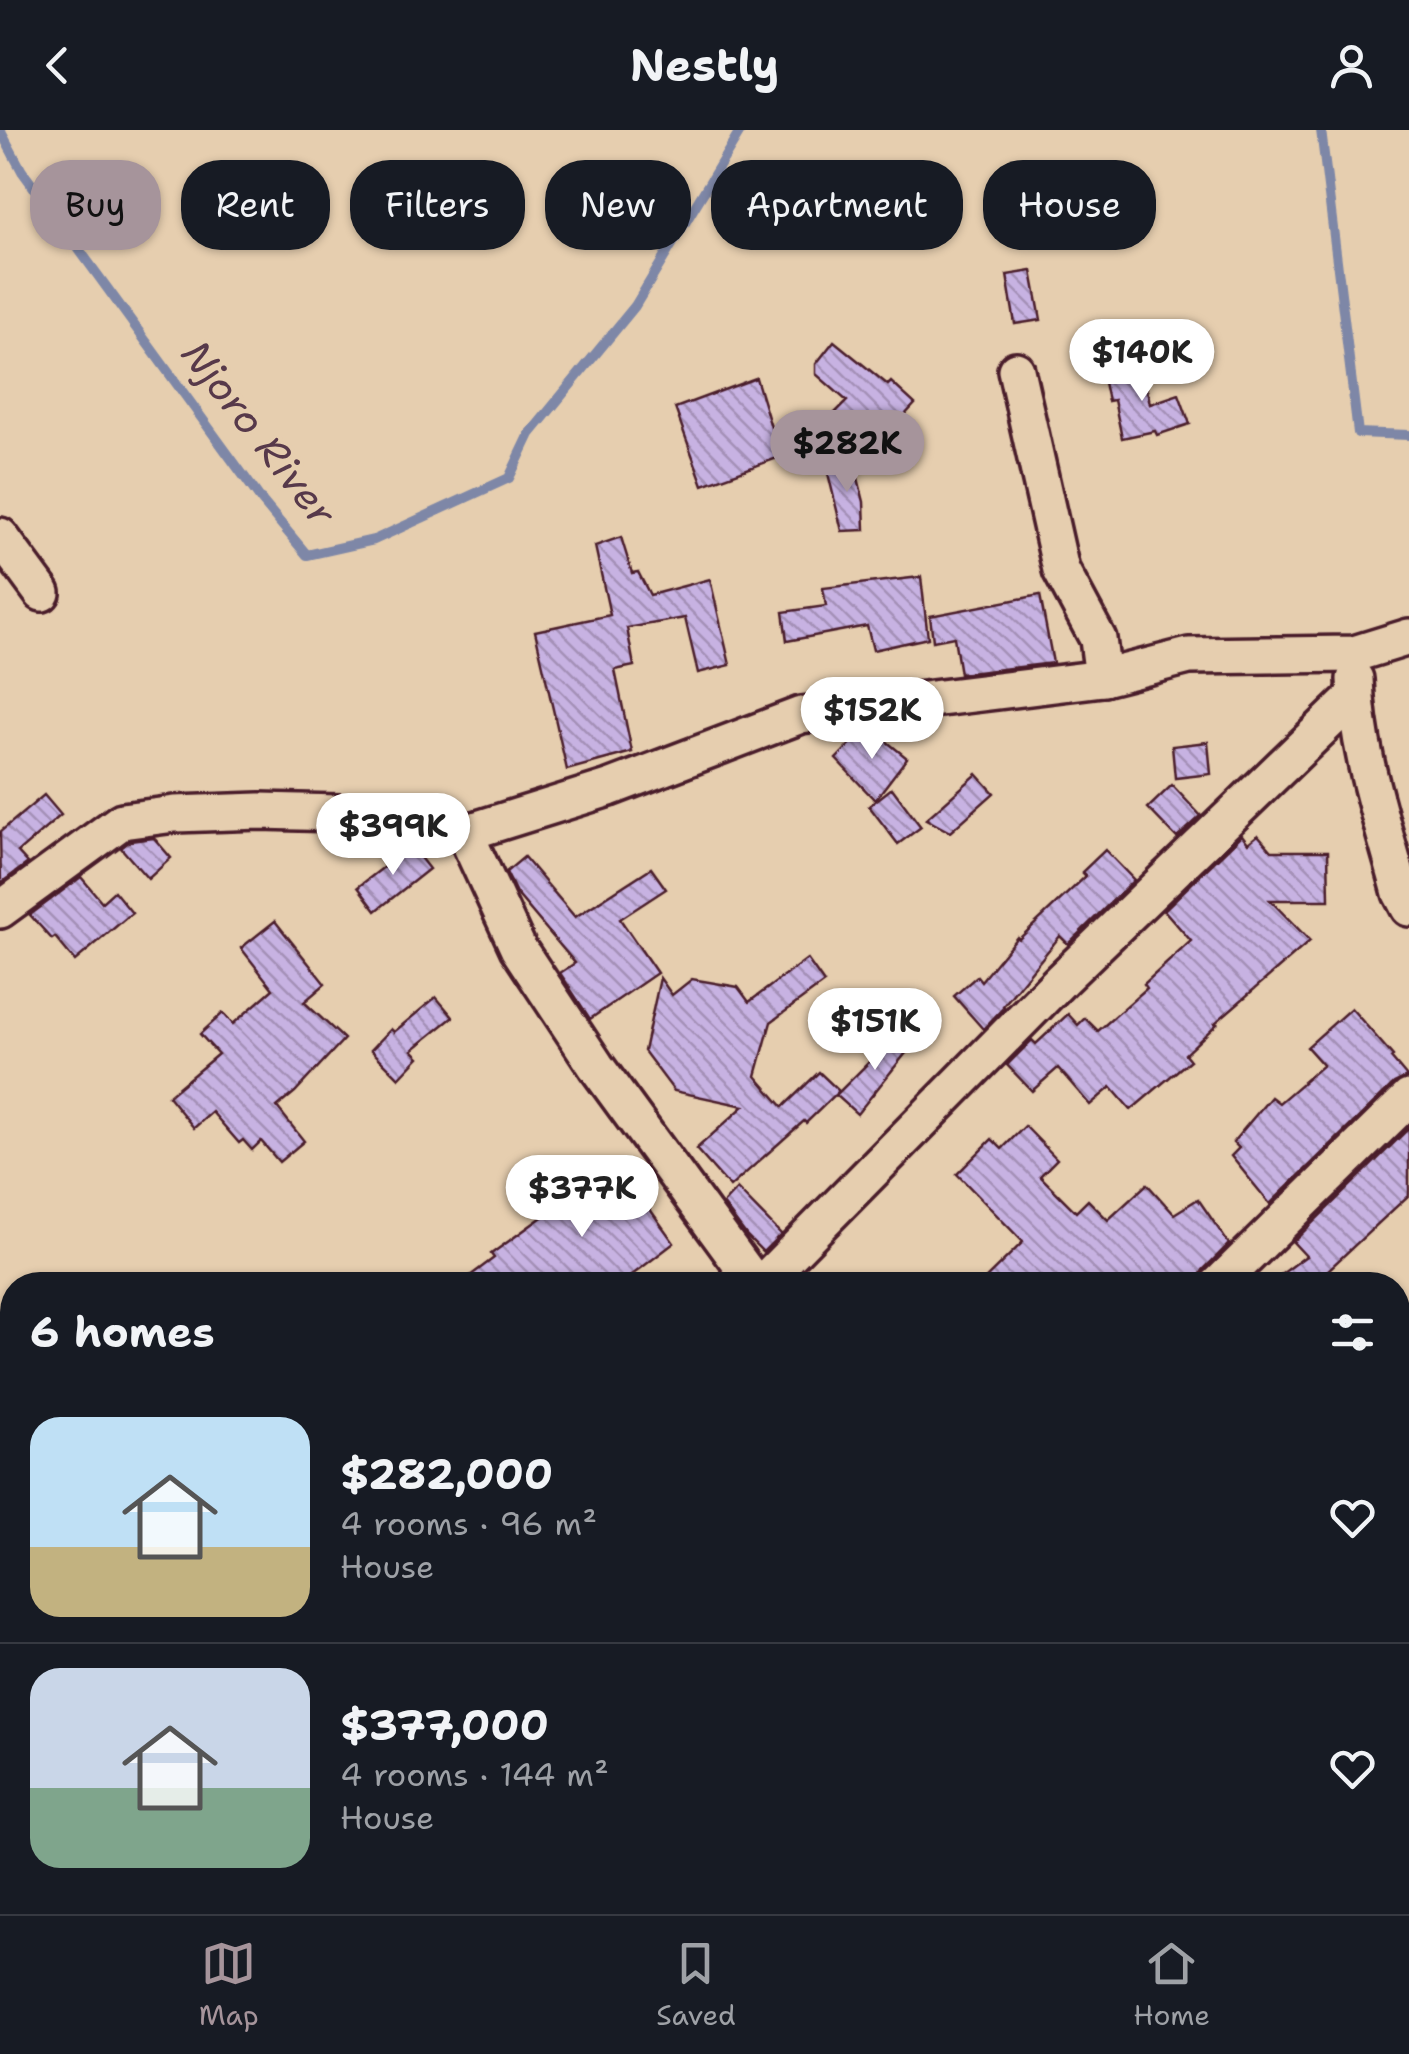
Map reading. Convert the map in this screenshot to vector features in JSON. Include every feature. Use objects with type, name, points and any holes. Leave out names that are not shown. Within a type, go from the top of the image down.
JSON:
[{"type":"street","points":[[1016,370],[1061,570],[1098,639],[1103,678]]},
{"type":"street","points":[[0,536],[42,594]]},
{"type":"street","points":[[0,910],[122,821],[175,814],[339,813],[411,821],[465,834],[609,788],[801,715],[1103,678],[1189,656],[1354,654],[1409,637]]},
{"type":"street","points":[[1354,654],[1366,762],[1400,893],[1409,908]]},
{"type":"street","points":[[771,1272],[1062,979],[1356,696]]},
{"type":"street","points":[[465,834],[518,948],[596,1066],[748,1272]]},
{"type":"street","points":[[1231,1272],[1409,1098]]},
{"type":"building","points":[[1032,271],[1041,320],[1015,324],[1007,275]]},
{"type":"building","points":[[834,341],[915,404],[870,452],[832,416],[847,401],[816,374],[816,364]]},
{"type":"building","points":[[1142,364],[1150,404],[1179,394],[1190,424],[1157,435],[1155,431],[1122,438],[1114,400],[1108,401],[1102,373]]},
{"type":"building","points":[[756,378],[780,457],[703,485],[675,408]]},
{"type":"building","points":[[853,458],[864,502],[865,530],[842,531],[826,465]]},
{"type":"building","points":[[621,537],[632,573],[638,572],[650,595],[710,579],[730,665],[698,673],[685,618],[627,628],[634,666],[615,670],[632,752],[567,770],[535,631],[610,615],[595,546]]},
{"type":"building","points":[[921,577],[928,638],[873,650],[867,626],[787,641],[783,612],[826,606],[823,588]]},
{"type":"building","points":[[1040,595],[1053,663],[960,674],[954,637],[933,641],[930,616]]},
{"type":"building","points":[[866,728],[907,758],[875,800],[836,759]]},
{"type":"building","points":[[1208,742],[1211,774],[1175,778],[1172,746]]},
{"type":"building","points":[[977,774],[994,793],[950,832],[926,819]]},
{"type":"building","points":[[1172,785],[1201,816],[1177,838],[1148,808]]},
{"type":"building","points":[[892,788],[921,827],[898,844],[869,806]]},
{"type":"building","points":[[44,795],[61,815],[18,852],[28,863],[1,883],[0,832]]},
{"type":"building","points":[[1242,835],[1248,843],[1258,835],[1272,851],[1328,851],[1329,900],[1270,900],[1310,941],[1215,1023],[1185,1054],[1190,1060],[1131,1110],[1111,1087],[1090,1105],[1058,1068],[1032,1091],[1007,1065],[1032,1040],[1036,1044],[1068,1014],[1078,1025],[1085,1018],[1098,1031],[1147,988],[1144,984],[1191,941],[1164,910]]},
{"type":"building","points":[[154,838],[171,858],[148,879],[121,848],[130,841]]},
{"type":"building","points":[[411,846],[429,869],[376,911],[358,887]]},
{"type":"building","points":[[1105,850],[1134,880],[1068,944],[1060,936],[983,1029],[954,996],[977,976],[981,981],[1017,937],[1086,876],[1082,872]]},
{"type":"building","points":[[524,857],[575,917],[651,868],[666,889],[620,919],[657,973],[590,1019],[560,973],[575,963],[516,893],[506,872]]},
{"type":"building","points":[[81,877],[102,902],[114,891],[132,913],[75,961],[30,915]]},
{"type":"building","points":[[275,921],[325,984],[304,1002],[344,1039],[277,1107],[304,1141],[279,1162],[261,1141],[252,1150],[243,1140],[239,1143],[212,1112],[194,1128],[168,1096],[218,1054],[200,1034],[223,1013],[233,1024],[273,989],[241,948]]},
{"type":"building","points":[[807,959],[824,983],[771,1022],[756,1076],[783,1107],[819,1072],[839,1091],[730,1187],[696,1149],[744,1106],[674,1091],[644,1051],[660,978],[672,995],[692,979],[738,987],[749,1002]]},
{"type":"building","points":[[436,997],[453,1017],[412,1050],[419,1057],[399,1078],[371,1050],[391,1029],[394,1032]]},
{"type":"building","points":[[1351,1008],[1407,1077],[1394,1083],[1270,1204],[1231,1156],[1239,1148],[1233,1142],[1271,1097],[1279,1103],[1323,1065],[1307,1047]]},
{"type":"building","points":[[901,1030],[914,1043],[857,1114],[836,1095]]},
{"type":"building","points":[[1025,1126],[1057,1159],[1040,1176],[1076,1212],[1088,1200],[1108,1220],[1147,1184],[1174,1214],[1198,1199],[1229,1244],[1202,1272],[992,1272],[1023,1242],[957,1174],[992,1139],[1002,1149]]},
{"type":"building","points":[[1409,1128],[1409,1195],[1326,1272],[1284,1272],[1306,1256],[1293,1242]]},
{"type":"building","points":[[617,1163],[674,1243],[636,1272],[475,1272],[494,1258],[491,1254]]},
{"type":"building","points":[[737,1189],[781,1234],[763,1252],[723,1204]]},
{"type":"waterway","name":"Njoro River","points":[[0,130],[22,171],[262,501],[307,555],[374,540],[509,478],[530,434],[635,306],[741,130]]},
{"type":"waterway","name":"Njoro River","points":[[1321,130],[1358,433],[1409,435]]}]
